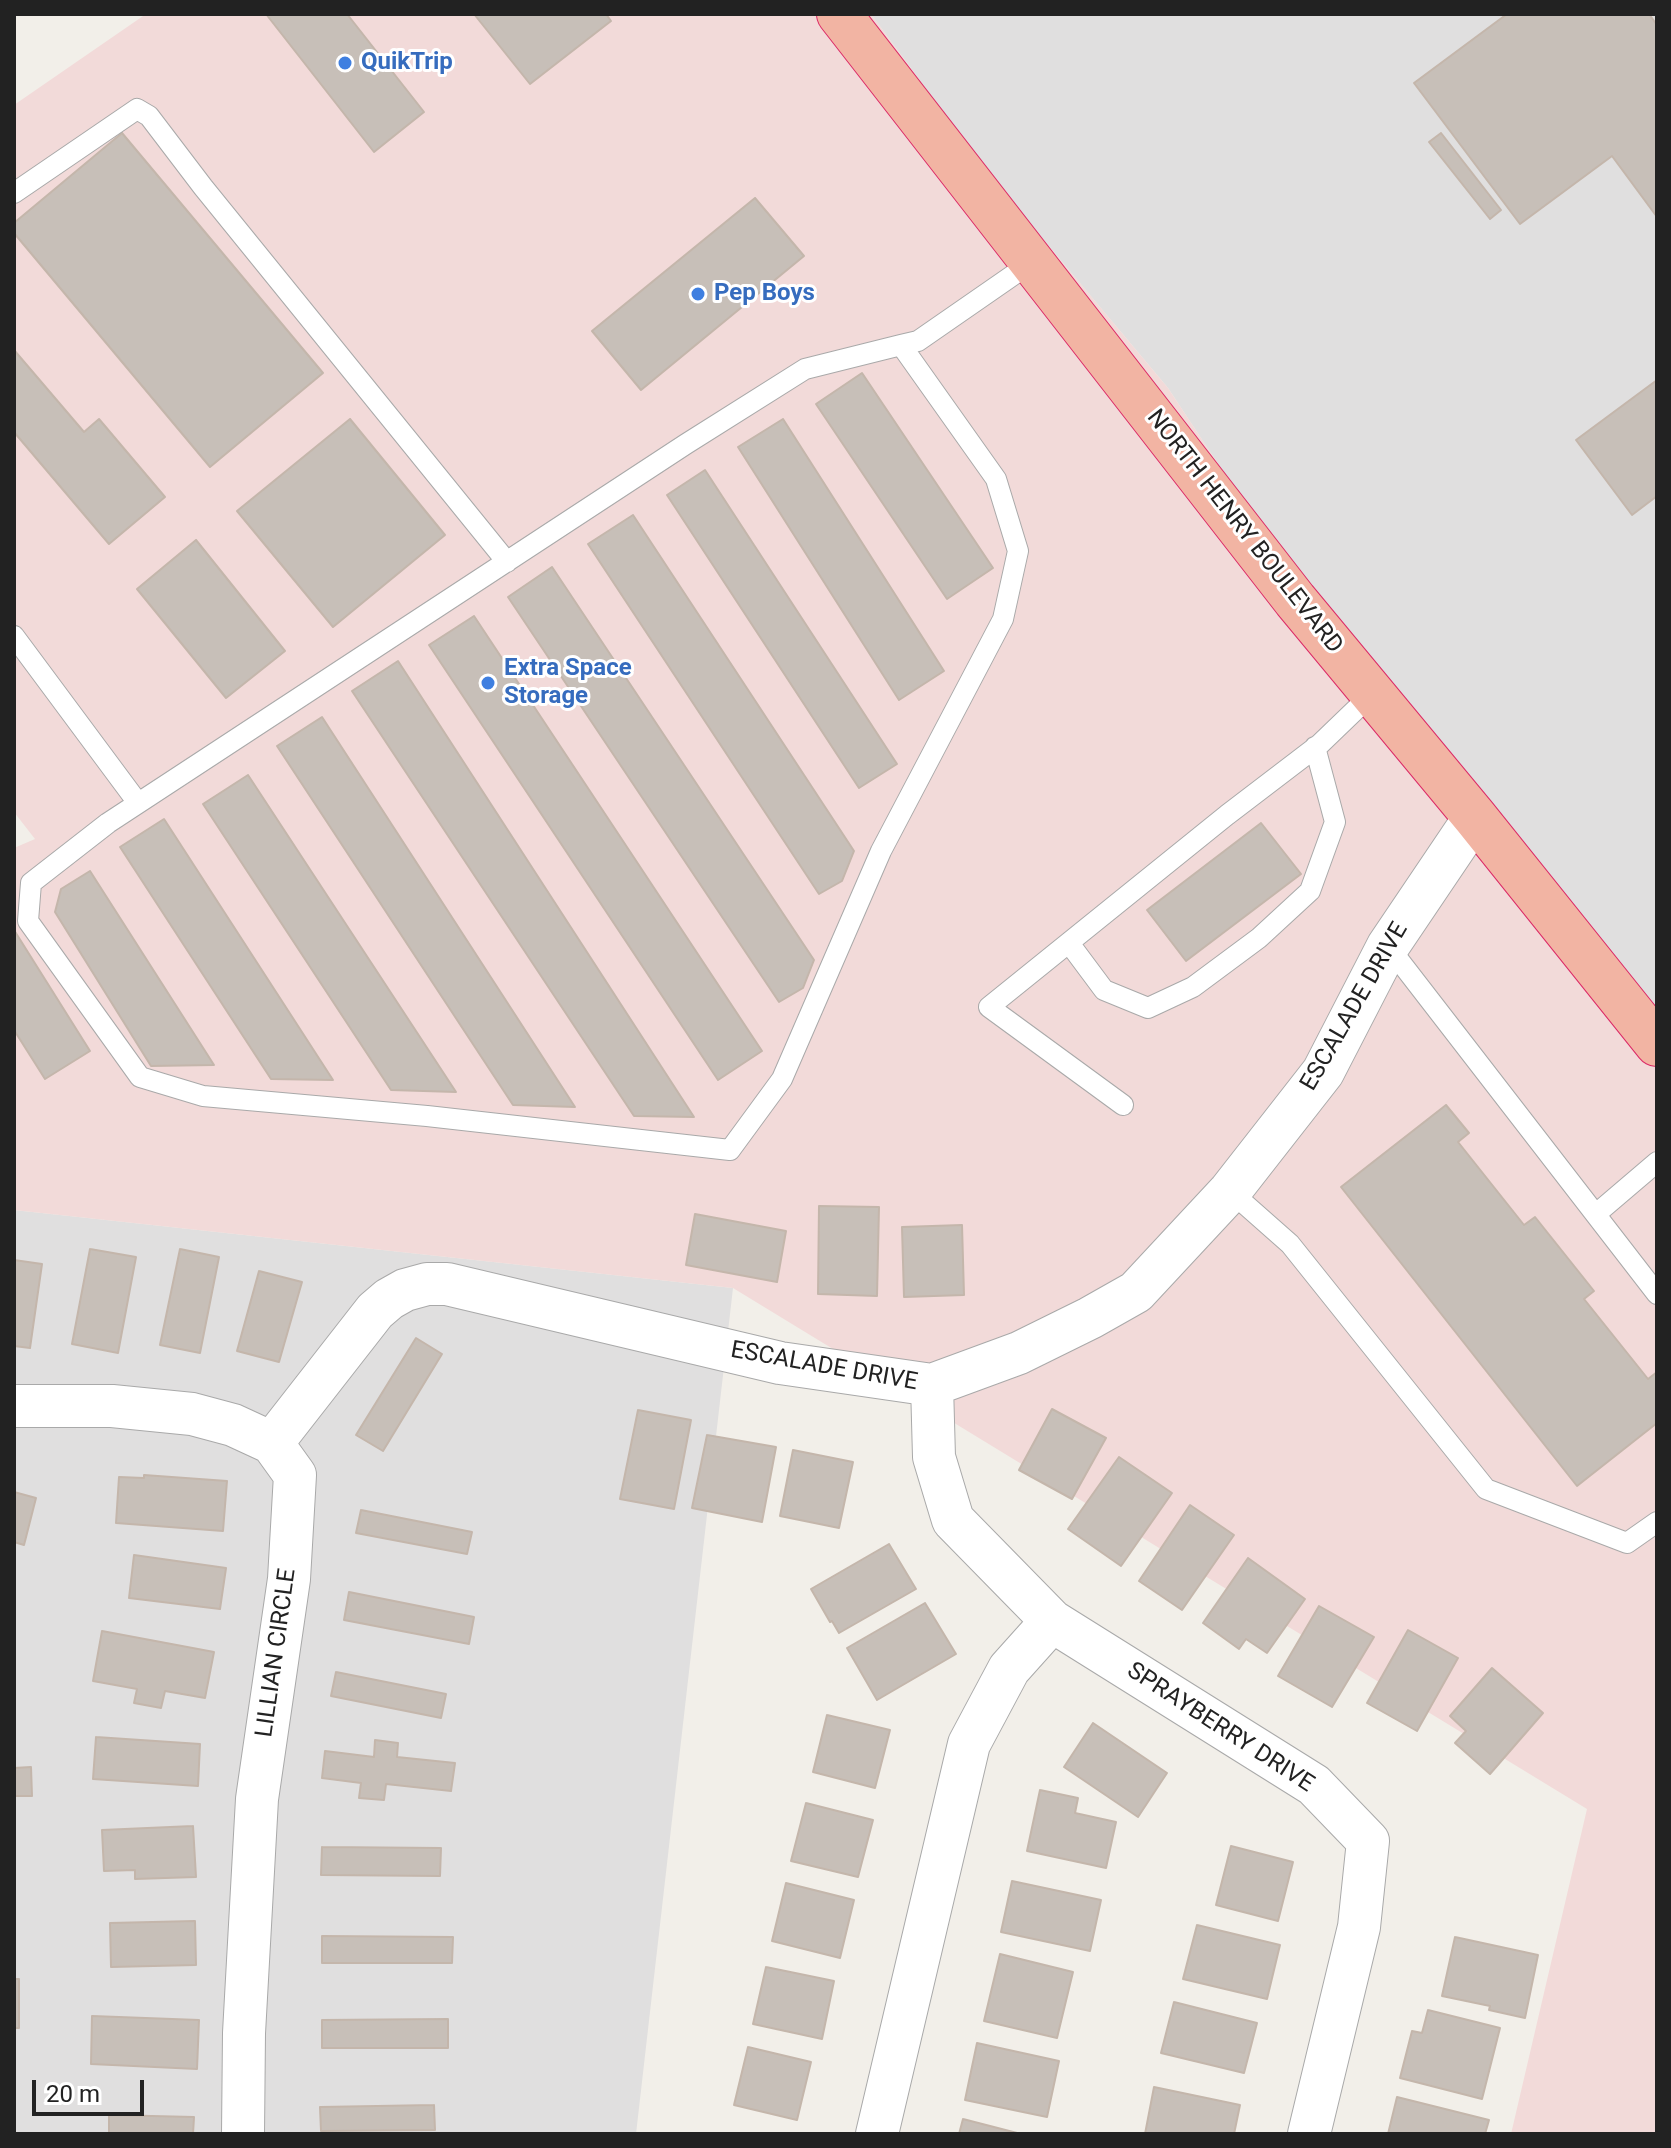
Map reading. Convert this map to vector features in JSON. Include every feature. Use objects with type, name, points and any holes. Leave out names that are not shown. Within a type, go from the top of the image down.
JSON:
[{"type":"highway","name":"NORTH HENRY BOULEVARD","points":[[839,14],[1295,600],[1657,1044]]},
{"type":"street","name":"ESCALADE DRIVE","points":[[272,1443],[375,1311],[405,1290],[427,1284],[447,1284],[780,1363],[932,1385],[1019,1353],[1136,1292],[1230,1191],[1323,1072],[1388,946],[1475,817]]},
{"type":"street","name":"SPRAYBERRY DRIVE","points":[[932,1385],[934,1457],[953,1520],[1052,1621],[1314,1785],[1368,1841],[1359,1927],[1309,2134]]},
{"type":"street","points":[[14,1406],[112,1406],[192,1414],[233,1425],[272,1443]]},
{"type":"street","name":"LILLIAN CIRCLE","points":[[243,2134],[244,2018],[257,1799],[293,1539],[295,1475],[272,1443]]},
{"type":"street","points":[[877,2134],[969,1744],[1009,1669],[1052,1621]]},
{"type":"lane","points":[[14,193],[137,109],[149,116],[507,562]]},
{"type":"lane","points":[[901,345],[996,479],[1018,551],[1003,619],[881,851],[782,1079],[730,1150],[427,1116],[203,1096],[140,1077],[28,921],[31,883],[138,803],[805,369],[901,345],[918,341],[1032,262]]},
{"type":"lane","points":[[14,636],[138,803]]},
{"type":"lane","points":[[1123,1105],[989,1007],[1315,747],[1373,693]]},
{"type":"lane","points":[[1069,943],[1104,990],[1148,1008],[1193,987],[1259,938],[1310,891],[1335,822],[1315,747]]},
{"type":"lane","points":[[1388,946],[1657,1294]]},
{"type":"lane","points":[[1596,1214],[1657,1162]]},
{"type":"lane","points":[[1230,1191],[1290,1244],[1486,1489],[1627,1543],[1657,1522]]},
{"type":"shaded area","points":[[146,14],[871,14],[990,176],[1168,388],[1389,723],[1657,1027],[1657,2134],[1511,2134],[1587,1809],[733,1288],[14,1210],[14,848],[35,839],[14,812],[14,105]]},
{"type":"shaded area","points":[[871,14],[1657,14],[1657,1027],[1389,723],[1168,388],[990,176]]},
{"type":"shaded area","points":[[14,1210],[733,1288],[636,2134],[14,2134]]},
{"type":"building","name":"QuikTrip","points":[[266,14],[347,14],[424,112],[374,152]]},
{"type":"building","name":"QuikTrip","points":[[474,14],[606,14],[611,21],[530,84]]},
{"type":"building","points":[[1507,14],[1649,14],[1657,25],[1657,217],[1612,156],[1520,224],[1414,83]]},
{"type":"building","points":[[122,133],[323,373],[210,467],[14,233],[14,223]]},
{"type":"building","points":[[1441,133],[1501,210],[1490,219],[1429,142]]},
{"type":"building","name":"Pep Boys","points":[[755,198],[804,256],[641,390],[592,331]]},
{"type":"building","points":[[14,350],[84,432],[99,419],[165,497],[109,544],[14,432]]},
{"type":"building","points":[[862,373],[993,568],[947,599],[816,404]]},
{"type":"building","points":[[1657,380],[1657,496],[1632,515],[1576,440]]},
{"type":"building","points":[[350,419],[445,535],[333,627],[237,511]]},
{"type":"building","points":[[783,419],[944,671],[899,700],[738,447]]},
{"type":"building","points":[[705,470],[897,764],[859,788],[667,495]]},
{"type":"building","points":[[633,515],[854,851],[842,881],[819,894],[588,544]]},
{"type":"building","points":[[196,540],[285,651],[226,698],[137,589]]},
{"type":"building","points":[[552,567],[814,960],[803,988],[779,1002],[508,597]]},
{"type":"building","points":[[474,616],[762,1051],[718,1080],[429,645]]},
{"type":"building","points":[[398,661],[694,1117],[634,1116],[352,691]]},
{"type":"building","points":[[322,717],[575,1107],[513,1105],[277,746]]},
{"type":"building","points":[[248,775],[456,1092],[391,1090],[203,804]]},
{"type":"building","points":[[164,819],[333,1080],[271,1079],[120,847]]},
{"type":"building","points":[[1261,823],[1301,874],[1186,961],[1147,910]]},
{"type":"building","points":[[90,871],[214,1065],[151,1066],[55,912],[61,889]]},
{"type":"building","points":[[14,930],[90,1051],[45,1079],[14,1030]]},
{"type":"building","points":[[1446,1105],[1469,1133],[1458,1142],[1524,1225],[1535,1217],[1594,1291],[1584,1299],[1648,1379],[1657,1372],[1657,1423],[1577,1486],[1341,1187]]},
{"type":"building","points":[[819,1206],[879,1207],[877,1296],[818,1294]]},
{"type":"building","points":[[695,1214],[786,1231],[777,1282],[686,1265]]},
{"type":"building","points":[[962,1225],[964,1295],[904,1297],[902,1227]]},
{"type":"building","points":[[90,1249],[136,1257],[118,1353],[72,1344]]},
{"type":"building","points":[[180,1249],[219,1257],[200,1353],[160,1345]]},
{"type":"building","points":[[14,1260],[42,1264],[30,1348],[14,1346]]},
{"type":"building","points":[[259,1271],[302,1282],[279,1362],[237,1351]]},
{"type":"building","points":[[416,1338],[442,1354],[383,1451],[356,1435]]},
{"type":"building","points":[[1052,1409],[1106,1438],[1072,1499],[1019,1470]]},
{"type":"building","points":[[638,1410],[691,1420],[674,1509],[620,1499]]},
{"type":"building","points":[[707,1435],[776,1447],[762,1522],[692,1508]]},
{"type":"building","points":[[793,1450],[853,1462],[839,1528],[780,1516]]},
{"type":"building","points":[[1119,1457],[1172,1493],[1121,1566],[1068,1529]]},
{"type":"building","points":[[144,1475],[227,1481],[223,1531],[116,1523],[119,1477],[144,1478]]},
{"type":"building","points":[[14,1492],[36,1498],[24,1545],[14,1542]]},
{"type":"building","points":[[1190,1505],[1234,1535],[1182,1610],[1139,1581]]},
{"type":"building","points":[[361,1510],[472,1532],[467,1554],[356,1533]]},
{"type":"building","points":[[889,1544],[916,1589],[839,1633],[811,1589]]},
{"type":"building","points":[[134,1555],[226,1568],[220,1609],[129,1598]]},
{"type":"building","points":[[1248,1558],[1305,1599],[1267,1653],[1246,1639],[1239,1649],[1203,1623]]},
{"type":"building","points":[[349,1592],[474,1617],[469,1644],[344,1620]]},
{"type":"building","points":[[925,1603],[956,1654],[877,1700],[847,1648]]},
{"type":"building","points":[[1319,1606],[1374,1637],[1332,1707],[1278,1676]]},
{"type":"building","points":[[1408,1630],[1458,1658],[1417,1731],[1367,1703]]},
{"type":"building","points":[[102,1631],[214,1652],[205,1698],[165,1691],[161,1708],[134,1703],[137,1689],[93,1681]]},
{"type":"building","points":[[1492,1668],[1543,1713],[1490,1774],[1455,1743],[1466,1731],[1450,1716]]},
{"type":"building","points":[[336,1672],[446,1694],[441,1718],[331,1696]]},
{"type":"building","points":[[827,1715],[890,1730],[875,1788],[813,1772]]},
{"type":"building","points":[[1093,1723],[1167,1773],[1138,1817],[1064,1767]]},
{"type":"building","points":[[96,1737],[200,1744],[198,1786],[93,1779]]},
{"type":"building","points":[[375,1740],[398,1743],[397,1757],[455,1763],[451,1791],[386,1784],[384,1800],[359,1798],[361,1783],[322,1778],[325,1751],[374,1757]]},
{"type":"building","points":[[31,1767],[32,1796],[14,1796],[14,1768]]},
{"type":"building","points":[[1040,1790],[1078,1798],[1075,1813],[1116,1822],[1106,1868],[1027,1851]]},
{"type":"building","points":[[806,1803],[873,1820],[858,1877],[791,1861]]},
{"type":"building","points":[[193,1826],[196,1877],[135,1879],[135,1870],[104,1871],[102,1830]]},
{"type":"building","points":[[1231,1846],[1293,1862],[1278,1921],[1216,1905]]},
{"type":"building","points":[[322,1847],[441,1848],[440,1876],[321,1875]]},
{"type":"building","points":[[1012,1881],[1101,1900],[1090,1951],[1001,1932]]},
{"type":"building","points":[[786,1883],[854,1900],[840,1958],[772,1941]]},
{"type":"building","points":[[195,1921],[196,1965],[111,1967],[110,1923]]},
{"type":"building","points":[[1197,1925],[1280,1945],[1267,1999],[1183,1979]]},
{"type":"building","points":[[322,1936],[453,1937],[452,1963],[322,1963]]},
{"type":"building","points":[[1455,1937],[1538,1955],[1525,2018],[1489,2010],[1490,2006],[1442,1996]]},
{"type":"building","points":[[1000,1954],[1073,1972],[1057,2038],[984,2021]]},
{"type":"building","points":[[766,1967],[834,1981],[822,2039],[753,2024]]},
{"type":"building","points":[[14,1979],[19,1979],[19,2028],[14,2028]]},
{"type":"building","points":[[1174,2002],[1257,2023],[1244,2073],[1161,2053]]},
{"type":"building","points":[[1428,2010],[1500,2028],[1482,2099],[1400,2078],[1412,2031],[1422,2033]]},
{"type":"building","points":[[92,2016],[199,2020],[197,2069],[91,2064]]},
{"type":"building","points":[[448,2019],[448,2048],[322,2048],[322,2020]]},
{"type":"building","points":[[977,2043],[1059,2061],[1047,2117],[965,2100]]},
{"type":"building","points":[[748,2047],[811,2062],[797,2120],[734,2105]]},
{"type":"building","points":[[1154,2087],[1240,2105],[1234,2134],[1145,2134]]},
{"type":"building","points":[[1397,2097],[1489,2120],[1485,2134],[1388,2134]]},
{"type":"building","points":[[434,2105],[435,2130],[321,2131],[320,2107]]},
{"type":"building","points":[[109,2115],[194,2117],[193,2134],[109,2134]]},
{"type":"building","points":[[963,2119],[1021,2134],[959,2134]]},
{"type":"place","name":"QuikTrip","points":[[345,63]]},
{"type":"place","name":"Pep Boys","points":[[698,294]]},
{"type":"place","name":"Extra Space Storage","points":[[488,683]]}]
